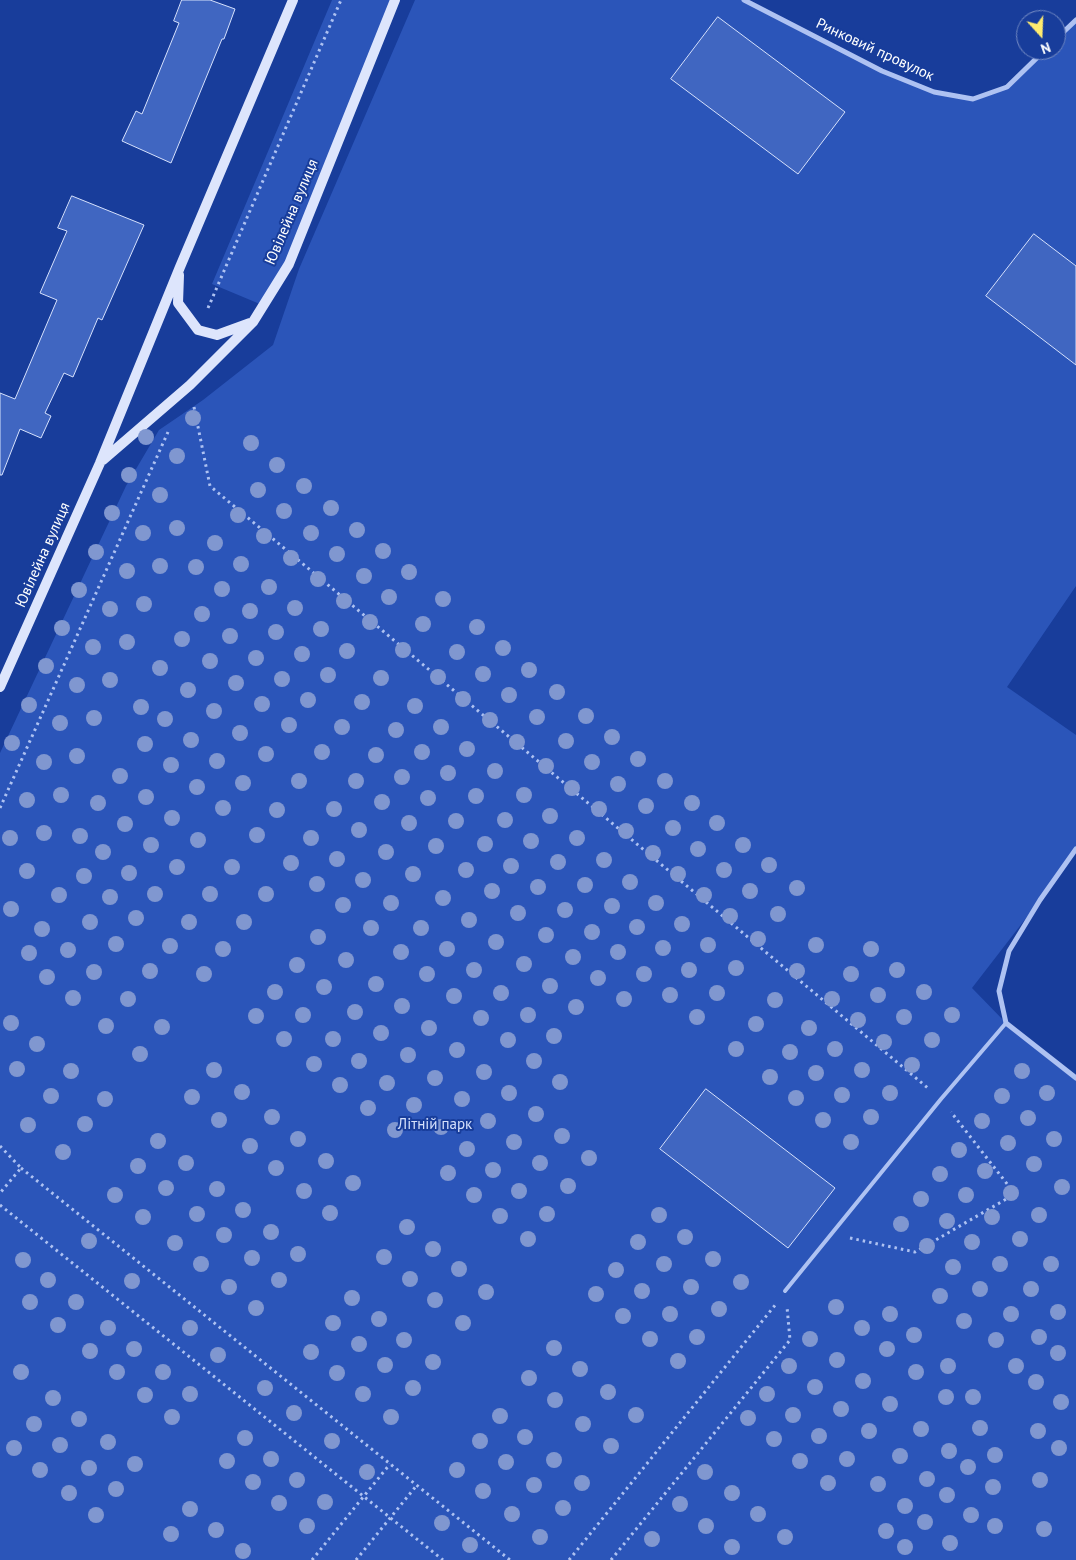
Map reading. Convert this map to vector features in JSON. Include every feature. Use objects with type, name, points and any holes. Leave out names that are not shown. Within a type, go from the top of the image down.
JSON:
[{"type":"street","name":"Ювілейна вулиця","points":[[0,687],[100,463],[180,267],[293,0]]},
{"type":"street","name":"Ювілейна вулиця","points":[[100,463],[190,385],[253,322],[289,264],[395,0]]},
{"type":"street","name":"Ринковий провулок","points":[[744,0],[882,71],[934,92],[973,99],[1007,87],[1035,60]]},
{"type":"street","points":[[1066,30],[1076,20]]},
{"type":"street","points":[[180,267],[178,303],[198,330],[217,335],[253,322]]},
{"type":"street","points":[[1076,849],[1040,900],[1009,951],[999,991],[1006,1023],[1076,1078]]},
{"type":"lane","points":[[786,1292],[940,1099],[1006,1023]]},
{"type":"path","points":[[198,330],[341,0]]},
{"type":"path","points":[[190,385],[210,486],[940,1099],[1015,1194],[915,1252],[833,1234]]},
{"type":"path","points":[[0,808],[170,430]]},
{"type":"path","points":[[0,1146],[21,1168],[510,1560]]},
{"type":"path","points":[[0,1193],[21,1168]]},
{"type":"path","points":[[0,1205],[443,1560]]},
{"type":"path","points":[[569,1560],[786,1292]]},
{"type":"path","points":[[611,1560],[790,1340],[786,1292]]},
{"type":"path","points":[[312,1560],[390,1464]]},
{"type":"path","points":[[356,1560],[417,1485]]},
{"type":"green space","points":[[332,0],[393,0],[267,307],[212,284]]},
{"type":"green space","name":"Літній парк","points":[[415,0],[744,0],[882,71],[934,92],[973,99],[1007,87],[1035,60],[1066,60],[1066,30],[1076,20],[1076,586],[1007,687],[1076,735],[1076,849],[1040,900],[972,988],[1006,1023],[1076,1080],[1076,1560],[0,1560],[0,753],[126,486],[159,430],[203,400],[273,345],[299,269]]},
{"type":"building","points":[[182,0],[210,0],[235,9],[171,163],[122,141],[136,111],[142,114],[179,23],[174,21]]},
{"type":"building","points":[[718,17],[845,112],[798,174],[671,79]]},
{"type":"building","points":[[72,196],[144,225],[102,320],[98,318],[73,377],[64,373],[45,413],[51,416],[41,438],[20,429],[2,475],[0,475],[0,393],[15,399],[57,300],[40,293],[67,231],[58,228]]},
{"type":"building","points":[[1034,234],[1076,266],[1076,365],[986,296]]},
{"type":"building","points":[[706,1089],[835,1188],[788,1248],[660,1149]]}]
